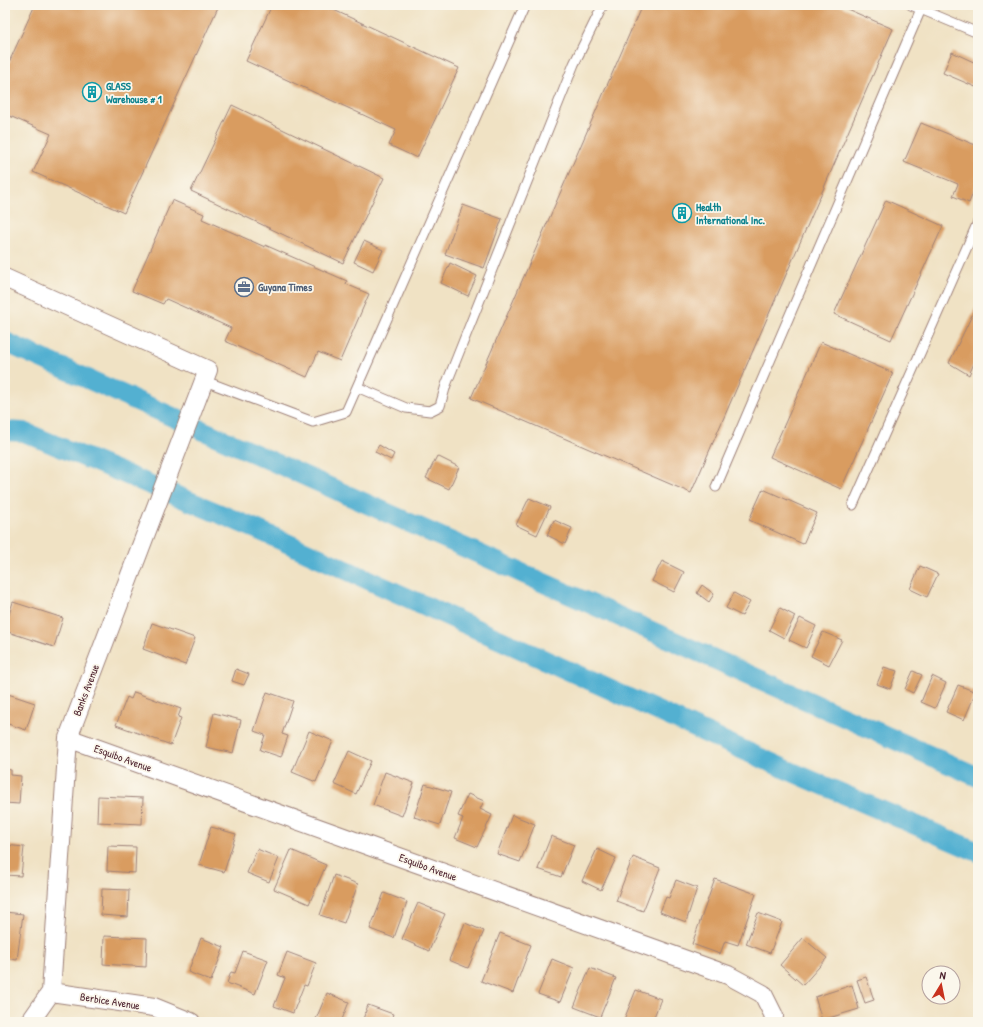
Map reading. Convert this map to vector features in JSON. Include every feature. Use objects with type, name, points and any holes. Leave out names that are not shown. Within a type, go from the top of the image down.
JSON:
[{"type":"street","points":[[5,278],[206,375]]},
{"type":"street","name":"Banks Avenue","points":[[51,992],[68,738],[158,505],[206,375]]},
{"type":"street","name":"Esquibo Avenue","points":[[68,738],[728,975],[763,994],[773,1019]]},
{"type":"street","points":[[30,1022],[51,992]]},
{"type":"street","name":"Berbice Avenue","points":[[51,992],[154,1008],[190,1022]]},
{"type":"lane","points":[[206,375],[313,422],[346,412],[525,5]]},
{"type":"lane","points":[[357,387],[406,408],[430,411],[440,406],[446,385],[574,64],[603,5]]},
{"type":"lane","points":[[911,5],[978,33]]},
{"type":"lane","points":[[716,487],[921,9]]},
{"type":"lane","points":[[853,505],[978,222]]},
{"type":"building","name":"GLASS Warehouse # 1","points":[[35,5],[219,5],[124,213],[33,172],[51,134],[5,114],[5,71]]},
{"type":"building","points":[[272,5],[323,5],[459,68],[417,158],[389,145],[396,130],[246,61]]},
{"type":"building","name":"Health International Inc.","points":[[642,5],[838,5],[893,29],[691,493],[471,398]]},
{"type":"building","points":[[952,52],[978,64],[978,88],[943,73]]},
{"type":"building","points":[[232,105],[384,178],[343,263],[191,191]]},
{"type":"building","points":[[921,123],[978,146],[978,180],[969,203],[953,196],[958,184],[904,162]]},
{"type":"building","name":"Guyana Times","points":[[172,200],[204,214],[202,219],[347,281],[346,284],[369,294],[340,361],[318,352],[307,377],[225,341],[231,328],[166,299],[163,304],[132,291]]},
{"type":"building","points":[[886,200],[943,226],[891,340],[834,314]]},
{"type":"building","points":[[463,205],[502,219],[484,268],[445,254]]},
{"type":"building","points":[[364,241],[383,250],[373,271],[354,262]]},
{"type":"building","points":[[450,263],[477,276],[468,296],[441,283]]},
{"type":"building","points":[[976,307],[978,308],[978,354],[969,375],[949,363]]},
{"type":"building","points":[[821,342],[893,373],[841,489],[770,457]]},
{"type":"building","points":[[379,445],[394,454],[391,460],[375,452]]},
{"type":"building","points":[[437,456],[459,467],[449,489],[426,478]]},
{"type":"building","points":[[763,489],[817,513],[803,544],[749,520]]},
{"type":"building","points":[[529,498],[550,507],[537,535],[516,525]]},
{"type":"building","points":[[554,520],[572,528],[565,544],[547,535]]},
{"type":"building","points":[[662,561],[684,572],[674,592],[652,581]]},
{"type":"building","points":[[920,566],[938,574],[927,597],[910,589]]},
{"type":"building","points":[[702,585],[714,594],[709,602],[697,593]]},
{"type":"building","points":[[734,593],[750,602],[742,616],[726,608]]},
{"type":"building","points":[[13,602],[63,618],[54,647],[5,631]]},
{"type":"building","points":[[780,608],[795,616],[784,638],[769,630]]},
{"type":"building","points":[[800,618],[816,626],[806,648],[789,640]]},
{"type":"building","points":[[152,623],[195,638],[185,665],[143,649]]},
{"type":"building","points":[[823,632],[842,640],[829,665],[811,656]]},
{"type":"building","points":[[884,667],[897,671],[890,689],[877,684]]},
{"type":"building","points":[[236,669],[249,674],[244,685],[232,681]]},
{"type":"building","points":[[913,671],[922,675],[913,693],[905,689]]},
{"type":"building","points":[[932,676],[946,683],[935,708],[921,702]]},
{"type":"building","points":[[958,685],[976,692],[964,720],[946,712]]},
{"type":"building","points":[[134,692],[181,709],[178,717],[181,718],[171,745],[116,725],[127,697],[131,699]]},
{"type":"building","points":[[267,692],[293,701],[282,734],[288,736],[281,757],[260,750],[265,735],[254,731]]},
{"type":"building","points":[[5,693],[35,703],[26,730],[5,723]]},
{"type":"building","points":[[214,713],[241,720],[233,753],[206,747]]},
{"type":"building","points":[[978,721],[978,731],[975,730]]},
{"type":"building","points":[[309,731],[333,741],[316,782],[292,772]]},
{"type":"building","points":[[349,751],[371,761],[356,794],[334,784]]},
{"type":"building","points":[[5,769],[11,770],[11,775],[21,776],[19,804],[5,803]]},
{"type":"building","points":[[385,772],[414,783],[402,816],[373,805]]},
{"type":"building","points":[[425,784],[451,792],[440,825],[414,817]]},
{"type":"building","points":[[468,794],[484,801],[480,809],[492,815],[477,847],[455,838],[463,818],[458,816]]},
{"type":"building","points":[[98,796],[143,798],[142,824],[97,822]]},
{"type":"building","points":[[512,815],[535,824],[520,862],[497,854]]},
{"type":"building","points":[[211,827],[236,834],[224,872],[199,865]]},
{"type":"building","points":[[551,836],[574,845],[561,877],[538,869]]},
{"type":"building","points":[[5,845],[24,847],[21,876],[5,875]]},
{"type":"building","points":[[108,846],[136,847],[135,873],[107,871]]},
{"type":"building","points":[[257,849],[279,858],[269,882],[247,873]]},
{"type":"building","points":[[597,849],[616,858],[601,890],[582,881]]},
{"type":"building","points":[[291,850],[326,865],[309,904],[274,889]]},
{"type":"building","points":[[633,857],[660,868],[643,911],[616,901]]},
{"type":"building","points":[[334,875],[358,884],[344,923],[320,915]]},
{"type":"building","points":[[715,879],[756,894],[738,945],[725,941],[720,954],[692,944]]},
{"type":"building","points":[[676,880],[697,888],[686,922],[660,912],[666,897],[669,898]]},
{"type":"building","points":[[102,889],[129,890],[128,917],[101,915]]},
{"type":"building","points":[[384,893],[407,902],[394,938],[370,929]]},
{"type":"building","points":[[418,903],[445,914],[429,951],[402,939]]},
{"type":"building","points":[[5,912],[23,914],[17,960],[5,958]]},
{"type":"building","points":[[758,913],[782,922],[770,953],[746,944]]},
{"type":"building","points":[[465,923],[484,931],[468,968],[449,960]]},
{"type":"building","points":[[500,933],[531,945],[513,993],[481,981]]},
{"type":"building","points":[[104,936],[147,938],[146,967],[103,964]]},
{"type":"building","points":[[201,938],[224,947],[211,981],[188,972]]},
{"type":"building","points":[[803,938],[827,958],[803,985],[780,965]]},
{"type":"building","points":[[243,951],[268,960],[255,994],[227,983],[231,972],[235,973]]},
{"type":"building","points":[[287,952],[316,963],[307,986],[304,985],[293,1013],[274,1006],[285,978],[278,975]]},
{"type":"building","points":[[552,959],[574,968],[560,1002],[538,994]]},
{"type":"building","points":[[590,968],[616,978],[600,1017],[574,1007]]},
{"type":"building","points":[[866,977],[874,1000],[865,1003],[857,980]]},
{"type":"building","points":[[852,985],[859,1009],[822,1020],[815,997]]},
{"type":"building","points":[[636,990],[661,999],[652,1022],[623,1022]]},
{"type":"building","points":[[327,993],[349,1002],[341,1022],[324,1022],[316,1019]]},
{"type":"building","points":[[368,1005],[393,1014],[390,1022],[362,1022]]},
{"type":"waterway","points":[[5,342],[978,777]]},
{"type":"waterway","points":[[5,431],[24,432],[256,529],[783,768],[978,852]]},
{"type":"place","name":"GLASS Warehouse # 1","points":[[92,92]]},
{"type":"place","name":"Health International Inc.","points":[[682,213]]},
{"type":"place","name":"Guyana Times","points":[[244,287]]}]
